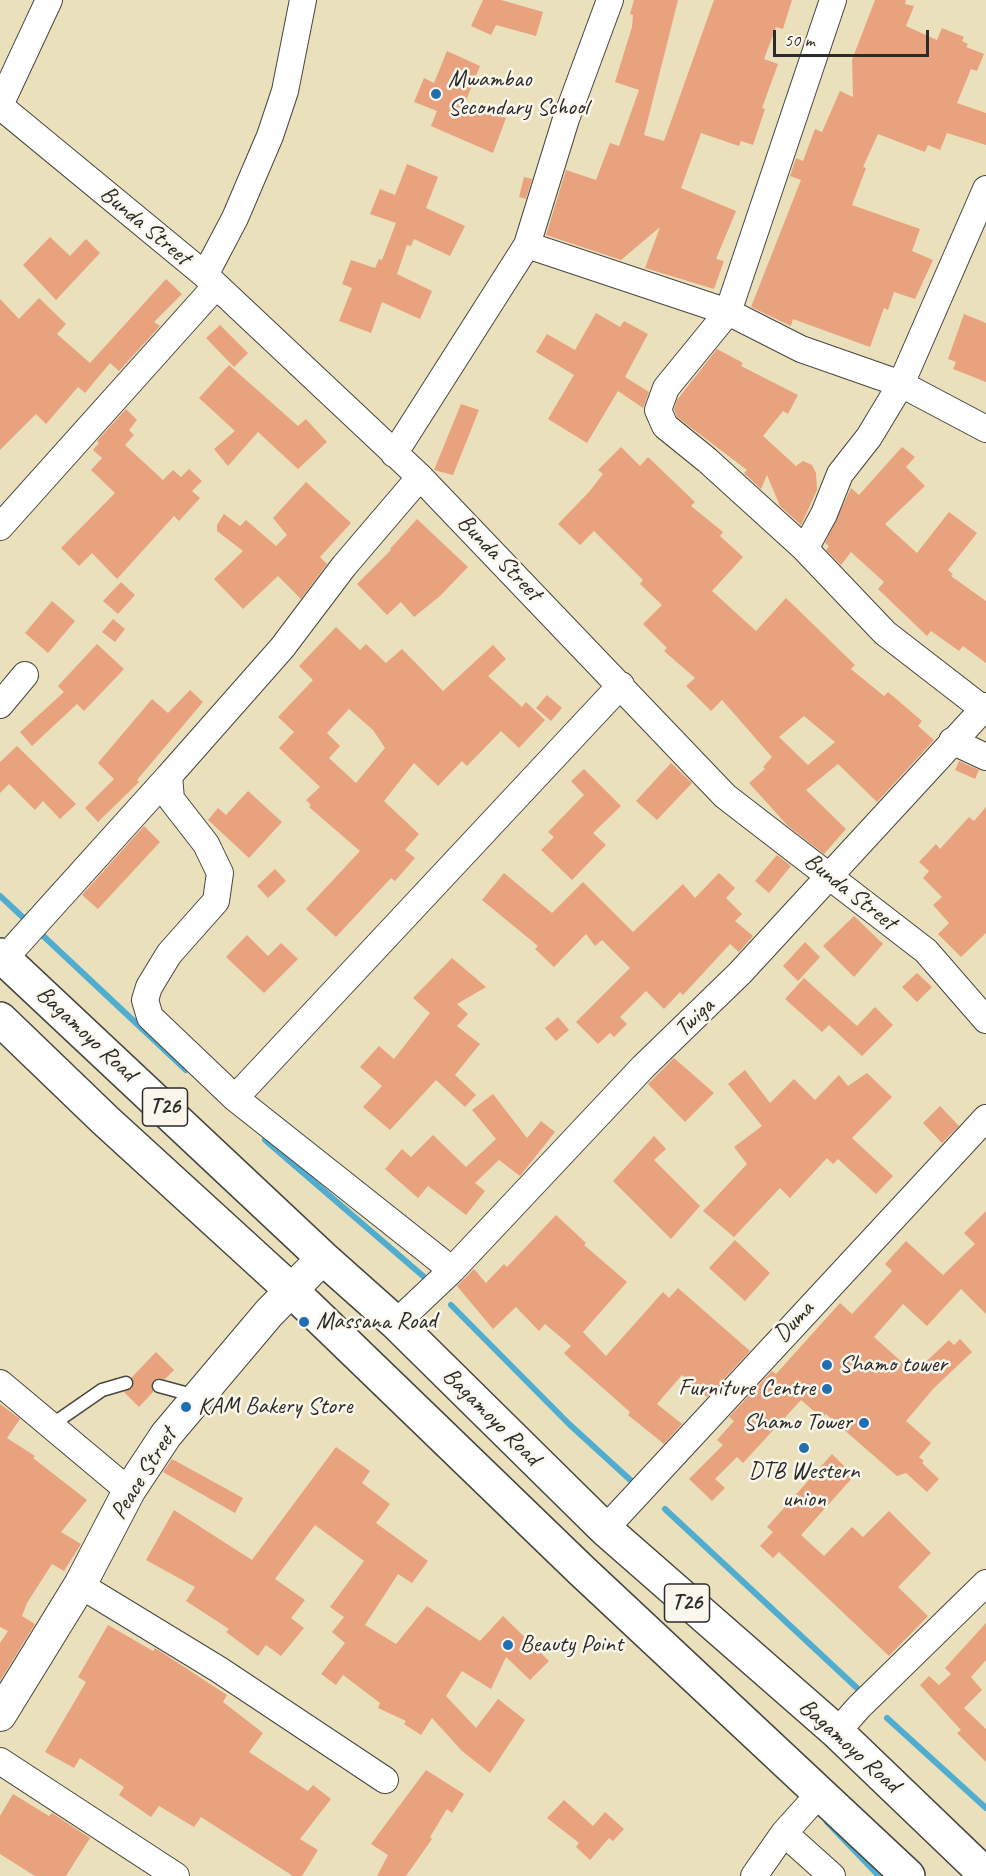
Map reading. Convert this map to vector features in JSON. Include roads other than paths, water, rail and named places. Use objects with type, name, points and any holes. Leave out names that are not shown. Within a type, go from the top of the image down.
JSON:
[{"type":"highway","name":"Bagamoyo Road","points":[[2,957],[323,1258],[396,1323],[605,1529],[837,1732],[986,1875]]},
{"type":"highway","name":"Bagamoyo Road","points":[[0,1019],[105,1120],[291,1290],[581,1570],[908,1876]]},
{"type":"street","points":[[0,105],[49,0]]},
{"type":"street","points":[[0,527],[210,281],[270,136],[285,91],[303,0]]},
{"type":"street","points":[[394,454],[527,245],[566,119],[610,0]]},
{"type":"street","points":[[833,0],[728,312],[666,388],[658,410],[665,426],[707,460],[805,549],[885,633],[984,707]]},
{"type":"street","name":"Bunda Street","points":[[0,105],[210,281],[420,477],[725,796],[926,951],[986,1020]]},
{"type":"street","points":[[805,549],[824,514],[840,474],[869,437],[901,384],[986,189]]},
{"type":"street","points":[[527,245],[728,312],[801,349],[901,384],[986,429]]},
{"type":"street","points":[[2,957],[169,776],[282,648],[344,566],[420,477]]},
{"type":"street","points":[[0,705],[25,675]]},
{"type":"street","points":[[235,1098],[621,685]]},
{"type":"street","name":"Twiga","points":[[396,1323],[452,1270],[643,1067],[740,973],[984,707]]},
{"type":"street","points":[[952,741],[986,757]]},
{"type":"street","points":[[169,776],[171,799],[206,844],[220,873],[216,901],[169,954],[149,987],[145,1000],[150,1017],[235,1098],[452,1270]]},
{"type":"street","name":"Duma","points":[[605,1529],[986,1118]]},
{"type":"street","name":"Peace Street","points":[[0,1715],[80,1585],[129,1491],[166,1435],[197,1396],[291,1290],[323,1258]]},
{"type":"street","points":[[0,1383],[129,1491]]},
{"type":"street","points":[[837,1732],[859,1707],[986,1583]]},
{"type":"street","points":[[80,1585],[218,1669],[385,1780]]},
{"type":"street","points":[[0,1761],[176,1876]]},
{"type":"street","points":[[754,1876],[784,1833],[820,1793]]},
{"type":"street","points":[[784,1833],[832,1876]]},
{"type":"lane","points":[[50,1426],[102,1390],[126,1383]]},
{"type":"lane","points":[[159,1386],[197,1396]]},
{"type":"waterway","points":[[0,896],[28,922]]},
{"type":"waterway","points":[[38,931],[186,1070]]},
{"type":"waterway","points":[[265,1140],[423,1276]]},
{"type":"waterway","points":[[451,1305],[569,1424],[638,1487]]},
{"type":"waterway","points":[[665,1509],[857,1688]]},
{"type":"waterway","points":[[887,1718],[986,1808]]},
{"type":"waterway","points":[[827,1822],[879,1876]]},
{"type":"place","name":"Mwambao Secondary School","points":[[436,94]]},
{"type":"place","name":"Massana Road","points":[[304,1322]]},
{"type":"place","name":"Shamo tower","points":[[827,1365]]},
{"type":"place","name":"Furniture Centre","points":[[827,1389]]},
{"type":"place","name":"KAM Bakery Store","points":[[186,1407]]},
{"type":"place","name":"Shamo Tower","points":[[864,1423]]},
{"type":"place","name":"DTB Western union","points":[[804,1448]]},
{"type":"place","name":"Beauty Point","points":[[508,1645]]}]
